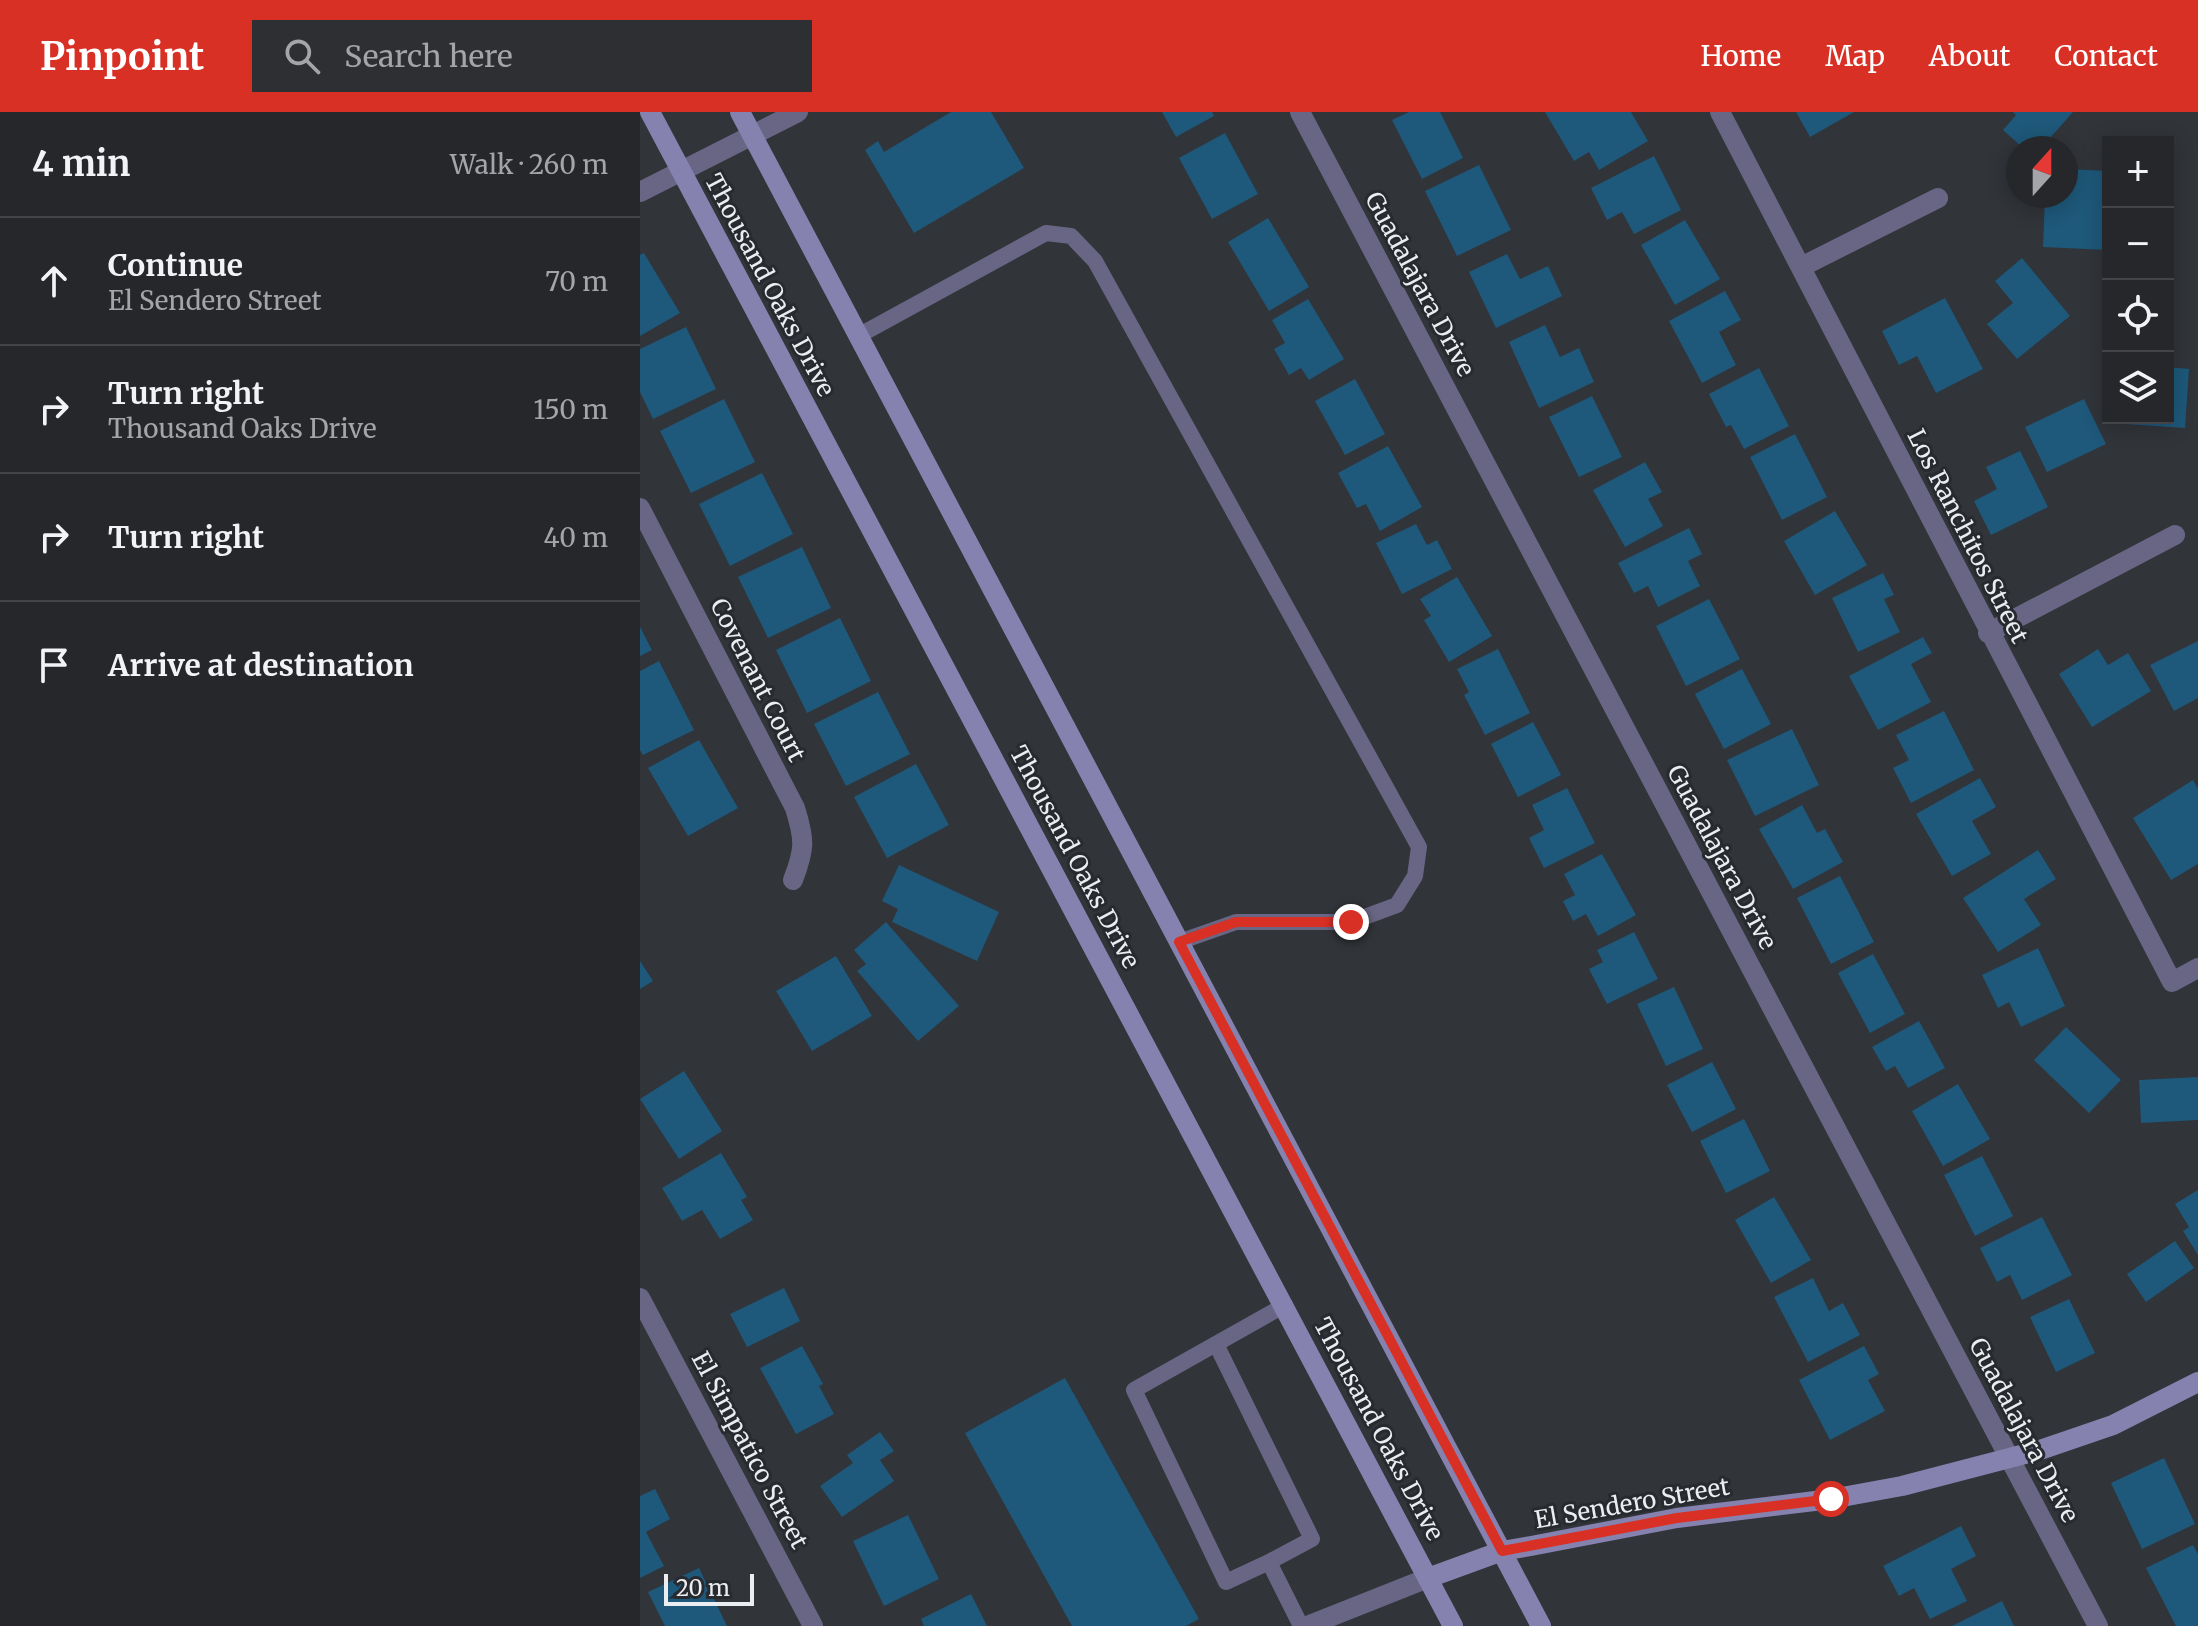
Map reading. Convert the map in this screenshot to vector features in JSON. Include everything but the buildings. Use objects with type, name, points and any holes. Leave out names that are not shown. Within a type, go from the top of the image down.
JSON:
[{"type":"main road","name":"Thousand Oaks Drive","points":[[650,112],[1453,1626]]},
{"type":"main road","points":[[740,112],[1541,1626]]},
{"type":"main road","name":"El Sendero Street","points":[[1428,1578],[1502,1551],[1677,1518],[1831,1499],[1902,1486],[2009,1458],[2113,1425],[2198,1382]]},
{"type":"street","points":[[640,192],[798,112]]},
{"type":"street","name":"Guadalajara Drive","points":[[1300,112],[2098,1626]]},
{"type":"street","name":"Los Ranchitos Street","points":[[1720,112],[2172,982],[2198,968]]},
{"type":"street","points":[[1801,267],[1938,198]]},
{"type":"street","name":"Covenant Court","points":[[640,508],[795,808],[803,834],[804,852],[793,880]]},
{"type":"street","points":[[1988,633],[2175,535]]},
{"type":"street","name":"El Simpatico Street","points":[[640,1298],[813,1626]]},
{"type":"street","name":"El Sendero Street","points":[[1307,1626],[1343,1619],[1428,1578]]},
{"type":"lane","points":[[858,336],[1046,233],[1071,236],[1095,261],[1419,847],[1415,876],[1397,905],[1351,922],[1236,922],[1179,942]]},
{"type":"lane","points":[[1216,1344],[1312,1539],[1226,1582],[1134,1390],[1285,1305]]},
{"type":"lane","points":[[1269,1562],[1301,1626]]},
{"type":"route","points":[[1351,922],[1236,922],[1179,942],[1502,1551],[1677,1518],[1831,1499]]}]
